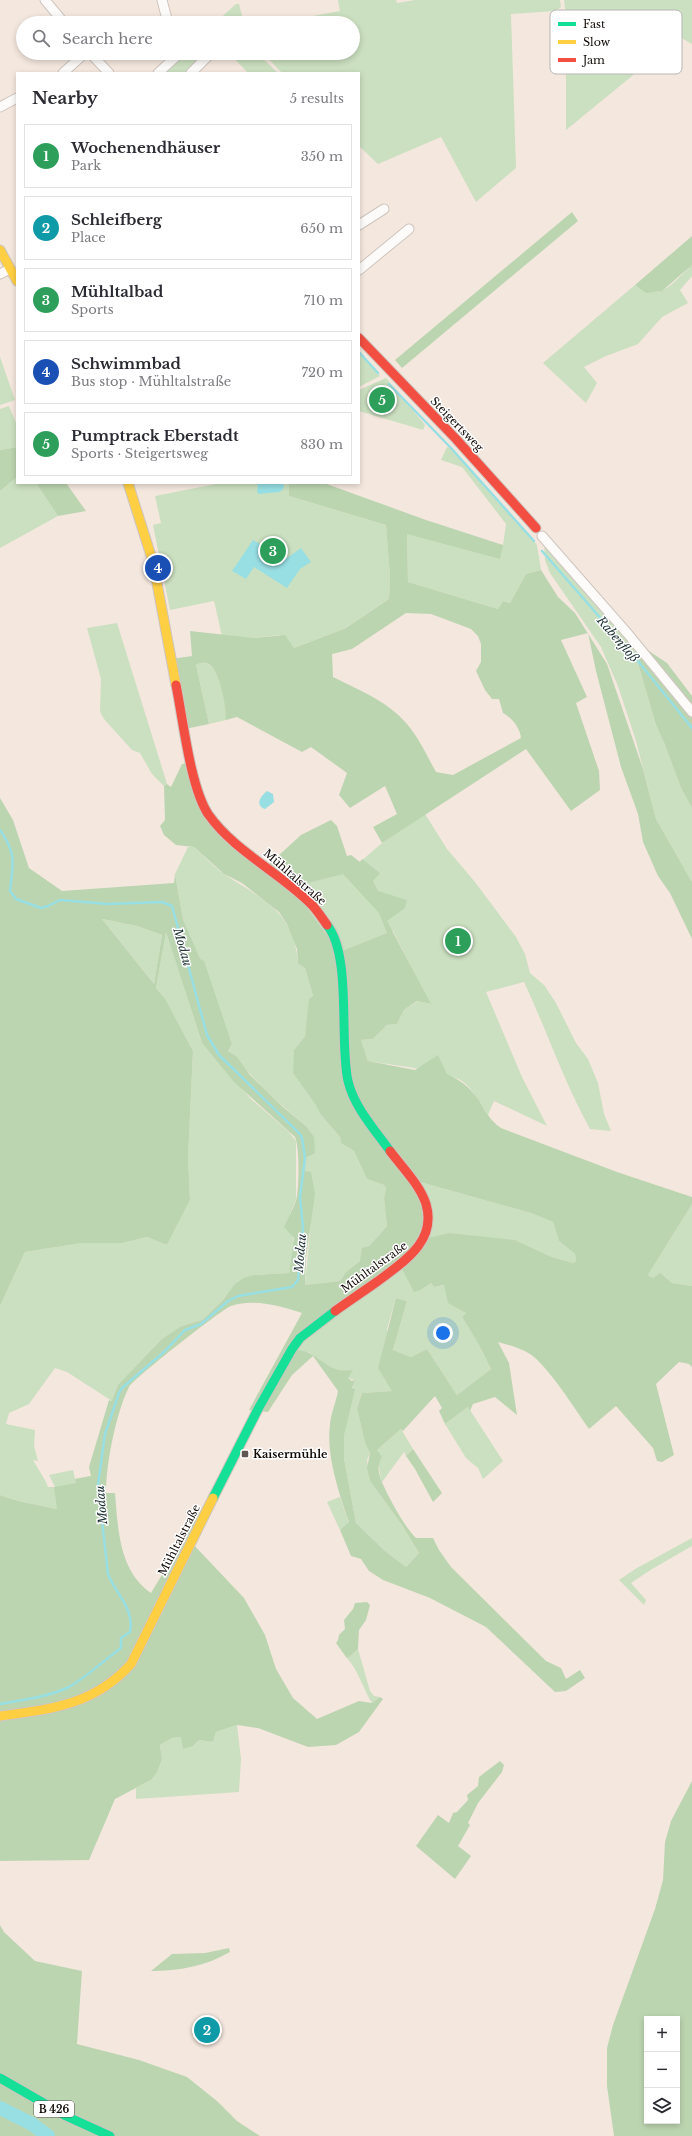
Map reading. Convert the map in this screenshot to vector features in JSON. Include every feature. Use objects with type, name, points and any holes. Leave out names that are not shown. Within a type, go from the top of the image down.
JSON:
[{"type":"street","points":[[45,0],[58,16]]},
{"type":"street","points":[[162,0],[166,16]]},
{"type":"street","points":[[64,72],[77,60]]},
{"type":"street","points":[[97,60],[108,72]]},
{"type":"street","points":[[159,72],[172,60]]},
{"type":"street","points":[[192,72],[204,60]]},
{"type":"street","points":[[0,107],[16,99]]},
{"type":"street","points":[[360,224],[384,209]]},
{"type":"street","points":[[360,269],[409,229]]},
{"type":"street","points":[[0,250],[16,279]]},
{"type":"street","points":[[0,274],[10,269]]},
{"type":"street","name":"Steigertsweg","points":[[360,339],[456,439],[536,528]]},
{"type":"street","name":"Mühltalstraße","points":[[0,1716],[71,1702],[88,1697],[116,1680],[131,1664],[258,1410],[292,1349],[300,1338],[313,1327],[408,1259],[420,1246],[428,1226],[427,1209],[422,1195],[359,1108],[348,1081],[340,960],[332,931],[311,904],[223,832],[208,813],[200,797],[191,762],[153,562],[128,484]]},
{"type":"street","points":[[542,536],[628,634],[692,712]]},
{"type":"street","name":"B 426","points":[[0,2078],[66,2116],[110,2136]]},
{"type":"green space","points":[[338,0],[396,0],[397,3],[415,0],[560,0],[561,7],[557,10],[511,14],[516,168],[476,202],[441,137],[378,164],[360,147],[360,72],[281,72],[270,60],[360,60],[360,16],[313,16],[340,11]]},
{"type":"green space","points":[[564,0],[692,0],[692,44],[682,38],[682,10],[565,10]]},
{"type":"green space","points":[[236,4],[239,4],[242,16],[223,16]]},
{"type":"green space","points":[[176,60],[200,60],[188,72],[162,72]]},
{"type":"green space","points":[[236,60],[264,60],[277,72],[247,72]]},
{"type":"green space","points":[[566,74],[634,74],[566,130]]},
{"type":"green space","points":[[572,212],[578,221],[402,368],[395,360]]},
{"type":"green space","points":[[692,236],[692,265],[662,291],[646,293],[635,285]]},
{"type":"green space","points":[[692,265],[692,276],[680,290],[688,303],[662,317],[638,344],[606,356],[584,367],[597,383],[586,403],[543,363],[635,285],[652,292],[659,291],[672,284]]},
{"type":"green space","points":[[360,353],[380,376],[360,386]]},
{"type":"green space","points":[[0,357],[15,400],[0,405]]},
{"type":"green space","points":[[386,378],[425,425],[423,430],[360,411],[360,390]]},
{"type":"green space","points":[[9,406],[16,423],[16,447],[0,450],[0,409]]},
{"type":"green space","points":[[16,447],[16,478],[0,491],[0,450]]},
{"type":"green space","points":[[447,447],[451,448],[537,545],[541,570],[526,574],[510,603],[503,601],[498,609],[408,582],[407,533],[423,537],[503,545],[506,524],[462,467],[441,460]]},
{"type":"green space","points":[[16,478],[16,484],[37,484],[58,516],[0,548],[0,491]]},
{"type":"green space","points":[[37,484],[67,484],[86,511],[58,516]]},
{"type":"green space","points":[[216,484],[289,484],[289,496],[386,525],[390,577],[389,599],[346,628],[294,648],[280,635],[254,638],[222,636],[214,601],[170,610],[153,525],[161,523],[155,496]]},
{"type":"green space","points":[[289,484],[327,484],[426,520],[503,545],[500,559],[407,534],[408,582],[498,609],[503,601],[510,603],[526,574],[541,570],[558,597],[575,613],[588,633],[561,640],[587,697],[576,703],[599,771],[600,790],[571,811],[526,749],[382,843],[373,827],[397,814],[385,786],[350,808],[339,795],[347,773],[311,747],[302,752],[237,717],[226,720],[225,704],[220,682],[216,672],[210,665],[204,663],[196,665],[209,724],[185,729],[171,659],[192,656],[190,631],[254,638],[285,635],[294,648],[346,628],[389,599],[390,577],[386,525],[289,496]],"holes":[[[406,613],[431,614],[471,629],[478,636],[481,644],[481,662],[476,671],[485,690],[492,699],[499,699],[503,713],[515,724],[521,738],[453,775],[436,772],[415,734],[395,712],[375,698],[333,677],[332,654],[352,649]]]},
{"type":"green space","points":[[544,541],[642,650],[637,660],[656,725],[681,788],[692,808],[692,882],[656,819],[636,741],[618,686],[601,647],[550,573],[545,560]]},
{"type":"green space","points":[[117,623],[167,784],[164,786],[152,774],[140,753],[132,750],[104,719],[100,712],[101,679],[87,628]]},
{"type":"green space","points":[[588,634],[607,664],[643,769],[656,819],[692,882],[692,939],[670,893],[658,876],[643,842],[638,814],[621,767]]},
{"type":"green space","points":[[646,649],[667,663],[692,696],[692,808],[681,788],[656,725],[637,660],[642,650]]},
{"type":"green space","points":[[201,662],[208,664],[218,677],[224,695],[226,720],[209,724],[196,665]]},
{"type":"green space","points":[[191,762],[208,813],[266,867],[301,835],[331,820],[337,826],[347,856],[351,855],[360,862],[362,859],[380,873],[373,881],[378,891],[407,900],[405,908],[387,921],[431,1004],[417,1001],[404,1010],[397,1024],[387,1025],[373,1039],[361,1040],[368,1061],[415,1070],[438,1055],[447,1074],[460,1081],[472,1091],[491,1119],[501,1128],[617,1172],[692,1197],[692,1204],[648,1275],[653,1278],[660,1273],[672,1283],[692,1286],[692,1367],[689,1364],[679,1362],[656,1384],[674,1455],[662,1462],[657,1461],[653,1448],[616,1406],[589,1429],[561,1388],[537,1360],[522,1350],[498,1342],[509,1363],[517,1415],[495,1397],[473,1404],[470,1411],[468,1407],[445,1424],[439,1411],[442,1408],[435,1396],[403,1431],[401,1429],[377,1450],[382,1457],[379,1465],[379,1471],[384,1488],[400,1517],[411,1533],[416,1538],[433,1538],[439,1550],[451,1567],[546,1661],[561,1668],[566,1679],[580,1670],[585,1678],[566,1691],[555,1692],[486,1627],[430,1598],[383,1580],[369,1571],[361,1559],[351,1556],[340,1530],[349,1522],[334,1474],[330,1449],[329,1436],[331,1420],[338,1391],[313,1356],[292,1375],[268,1412],[249,1410],[302,1313],[258,1303],[240,1304],[231,1306],[224,1310],[160,1359],[129,1387],[124,1398],[116,1424],[110,1454],[106,1481],[106,1493],[115,1493],[119,1535],[126,1561],[140,1584],[151,1593],[204,1505],[191,1542],[244,1598],[265,1635],[276,1669],[293,1698],[317,1719],[359,1701],[372,1703],[380,1697],[383,1699],[359,1732],[336,1745],[308,1747],[258,1728],[237,1725],[216,1732],[213,1742],[199,1740],[193,1746],[183,1749],[181,1737],[172,1738],[160,1745],[162,1759],[157,1772],[151,1780],[115,1799],[89,1860],[0,1861],[0,1495],[18,1501],[57,1509],[54,1487],[76,1483],[75,1479],[91,1476],[89,1467],[109,1400],[112,1401],[118,1385],[163,1338],[181,1326],[202,1320],[221,1302],[235,1284],[244,1278],[254,1275],[289,1273],[294,1238],[284,1227],[296,1201],[298,1187],[298,1150],[295,1137],[234,1082],[202,1043],[166,932],[156,988],[166,1000],[193,1051],[188,1158],[190,1200],[167,1245],[147,1237],[122,1243],[82,1243],[25,1252],[0,1306],[0,798],[13,820],[29,868],[62,891],[174,883],[175,874],[183,919],[200,959],[204,961],[232,1044],[228,1051],[237,1057],[250,1075],[283,1107],[306,1126],[314,1137],[315,1153],[305,1158],[304,1171],[311,1172],[315,1194],[306,1258],[305,1285],[340,1281],[346,1272],[360,1261],[362,1248],[369,1246],[387,1226],[384,1199],[386,1188],[384,1185],[367,1179],[354,1151],[341,1143],[340,1137],[321,1115],[316,1105],[293,1073],[294,1050],[305,1036],[309,999],[313,996],[305,968],[298,964],[297,949],[287,924],[279,912],[242,883],[224,874],[194,847],[176,845],[164,835],[160,826],[165,820],[164,786],[167,784],[171,787],[182,764]],"holes":[[[343,874],[379,913],[387,933],[339,952],[294,889],[312,882]],[[102,919],[137,926],[162,935],[154,984]],[[413,1180],[531,1213],[553,1222],[559,1241],[575,1254],[576,1261],[573,1263],[552,1257],[515,1240],[449,1233],[424,1239],[422,1195]],[[400,1265],[414,1292],[421,1290],[431,1283],[434,1287],[444,1285],[448,1303],[466,1313],[462,1317],[479,1345],[491,1369],[457,1395],[427,1349],[411,1357],[393,1350],[407,1301],[396,1298],[378,1368],[392,1391],[362,1393],[357,1408],[365,1443],[370,1453],[367,1468],[370,1481],[402,1525],[419,1553],[406,1567],[385,1551],[356,1523],[344,1458],[344,1436],[355,1389],[352,1388],[355,1380],[352,1381],[348,1378],[353,1370],[346,1371],[335,1369],[309,1353],[293,1349]]]},
{"type":"green space","points":[[425,814],[447,849],[475,882],[516,937],[525,954],[530,973],[544,985],[556,1003],[576,1043],[588,1059],[598,1083],[604,1114],[611,1131],[590,1129],[572,1093],[524,982],[486,992],[522,1077],[547,1126],[494,1101],[488,1115],[470,1088],[462,1081],[454,1077],[417,1068],[368,1061],[361,1040],[373,1039],[387,1025],[397,1024],[404,1010],[418,1001],[430,1004],[393,931],[339,952],[294,889],[360,862],[382,843]]},
{"type":"green space","points":[[188,847],[194,847],[220,871],[264,900],[284,919],[291,931],[296,946],[298,964],[305,968],[313,996],[305,1036],[294,1050],[321,1115],[340,1137],[341,1143],[354,1151],[367,1179],[384,1185],[386,1188],[384,1199],[387,1226],[369,1246],[360,1261],[346,1272],[340,1281],[305,1285],[312,1210],[304,1171],[306,1126],[257,1082],[228,1051],[232,1044],[183,919],[175,874]]},
{"type":"green space","points":[[102,919],[137,926],[162,935],[154,984]]},
{"type":"green space","points":[[166,931],[202,1043],[251,1099],[289,1132],[296,1141],[296,1200],[290,1214],[294,1245],[289,1273],[254,1275],[225,1296],[221,1302],[202,1320],[181,1326],[163,1338],[112,1401],[67,1372],[55,1368],[29,1404],[9,1413],[6,1424],[35,1430],[34,1446],[38,1461],[33,1460],[48,1487],[55,1487],[49,1475],[73,1470],[75,1479],[91,1476],[57,1509],[18,1501],[0,1495],[0,1306],[25,1252],[82,1243],[122,1243],[147,1237],[167,1245],[190,1200],[188,1158],[193,1051],[166,1000],[156,988]]},
{"type":"green space","points":[[413,1180],[531,1213],[553,1222],[559,1241],[575,1254],[576,1261],[573,1263],[552,1257],[515,1240],[424,1239]]},
{"type":"green space","points":[[692,1204],[692,1286],[672,1283],[660,1274],[653,1278],[648,1275]]},
{"type":"green space","points":[[400,1265],[421,1290],[431,1283],[434,1287],[445,1285],[466,1313],[462,1317],[479,1345],[491,1369],[457,1395],[427,1349],[411,1357],[393,1350],[407,1301],[396,1298],[387,1329],[392,1391],[362,1393],[357,1407],[365,1443],[370,1453],[367,1460],[370,1481],[402,1525],[419,1553],[406,1567],[385,1551],[356,1523],[344,1458],[344,1436],[354,1380],[348,1378],[345,1371],[331,1369],[310,1353],[292,1349]]},
{"type":"green space","points":[[468,1407],[503,1461],[483,1479],[478,1468],[466,1458],[445,1424]]},
{"type":"green space","points":[[401,1429],[413,1449],[406,1456],[404,1452],[382,1482],[377,1450]]},
{"type":"green space","points":[[413,1449],[442,1493],[433,1502],[406,1456]]},
{"type":"green space","points":[[340,1497],[349,1523],[340,1530],[327,1502]]},
{"type":"green space","points":[[692,1538],[692,1546],[631,1583],[646,1600],[644,1605],[619,1580],[637,1568]]},
{"type":"green space","points":[[367,1602],[370,1605],[366,1620],[359,1630],[358,1649],[348,1658],[336,1643],[339,1635],[345,1629],[344,1620],[353,1609],[355,1603]]},
{"type":"green space","points":[[358,1649],[370,1691],[374,1696],[380,1697],[372,1703],[357,1673],[346,1657],[348,1658]]},
{"type":"green space","points":[[237,1725],[241,1759],[239,1792],[136,1799],[136,1788],[151,1780],[162,1759],[160,1745],[172,1738],[181,1737],[193,1746],[199,1740],[213,1742],[216,1732]]},
{"type":"green space","points":[[500,1761],[504,1765],[502,1772],[478,1803],[468,1823],[470,1825],[458,1846],[471,1856],[455,1879],[416,1846],[438,1815],[449,1823],[453,1813],[457,1812],[468,1800],[467,1795],[478,1786],[479,1777]]},
{"type":"green space","points":[[692,1781],[692,2136],[614,2136],[607,2086],[607,2048],[613,2025],[655,1909],[663,1880],[665,1842],[671,1821]]},
{"type":"green space","points":[[0,1925],[4,1932],[35,1961],[82,1971],[77,2044],[139,2060],[187,2077],[217,2101],[237,2121],[260,2136],[0,2136]]},
{"type":"green space","points":[[229,1948],[230,1952],[221,1957],[192,1967],[151,1971],[172,1954],[205,1953]]},
{"type":"water","points":[[258,484],[283,484],[284,488],[280,492],[259,494],[257,492]]},
{"type":"water","points":[[253,540],[283,558],[287,558],[301,548],[311,562],[300,569],[287,588],[254,567],[246,579],[232,571]]},
{"type":"water","points":[[267,791],[273,794],[274,802],[265,809],[259,803]]},
{"type":"waterway","name":"Rabenfloß","points":[[360,353],[378,373]]},
{"type":"waterway","name":"Rabenfloß","points":[[389,384],[451,448],[534,541]]},
{"type":"waterway","name":"Rabenfloß","points":[[542,551],[637,660],[692,728]]},
{"type":"waterway","name":"Modau","points":[[0,830],[9,846],[11,853],[13,866],[10,891],[16,899],[41,908],[60,900],[108,904],[162,902],[172,906],[207,1035],[219,1055],[299,1133],[302,1138],[305,1158],[300,1197],[303,1228],[298,1280],[292,1287],[238,1296],[228,1301],[201,1324],[185,1330],[165,1351],[122,1388],[119,1393],[105,1434],[98,1485],[108,1574],[130,1616],[130,1632],[121,1638],[121,1648],[83,1678],[69,1687],[44,1696],[0,1704]]},
{"type":"waterway","name":"Modau","points":[[0,2108],[32,2124],[48,2136]]},
{"type":"traffic: fast","points":[[327,925],[335,939],[340,957],[344,1000],[344,1044],[348,1081],[360,1109],[390,1151]]},
{"type":"traffic: fast","points":[[213,1498],[258,1409],[292,1349],[300,1338],[335,1311]]},
{"type":"traffic: fast","points":[[0,2078],[66,2116],[110,2136]]},
{"type":"traffic: slow","points":[[0,250],[16,279]]},
{"type":"traffic: slow","points":[[128,484],[153,562],[176,685]]},
{"type":"traffic: slow","points":[[0,1716],[37,1711],[71,1703],[87,1697],[117,1678],[131,1664],[213,1498]]},
{"type":"traffic: jam","points":[[360,339],[456,439],[536,528]]},
{"type":"traffic: jam","points":[[176,685],[196,787],[208,814],[231,839],[311,904],[327,925]]},
{"type":"traffic: jam","points":[[335,1311],[398,1266],[416,1250],[427,1229],[428,1217],[426,1204],[420,1190],[390,1151]]},
{"type":"place","name":"Pumptrack Eberstadt","points":[[382,400]]},
{"type":"place","name":"Mühltalbad","points":[[273,551]]},
{"type":"place","name":"Schwimmbad","points":[[158,568]]},
{"type":"place","name":"Wochenendhäuser","points":[[458,941]]},
{"type":"place","name":"Kaisermühle","points":[[245,1454]]},
{"type":"place","name":"Schleifberg","points":[[207,2030]]}]
